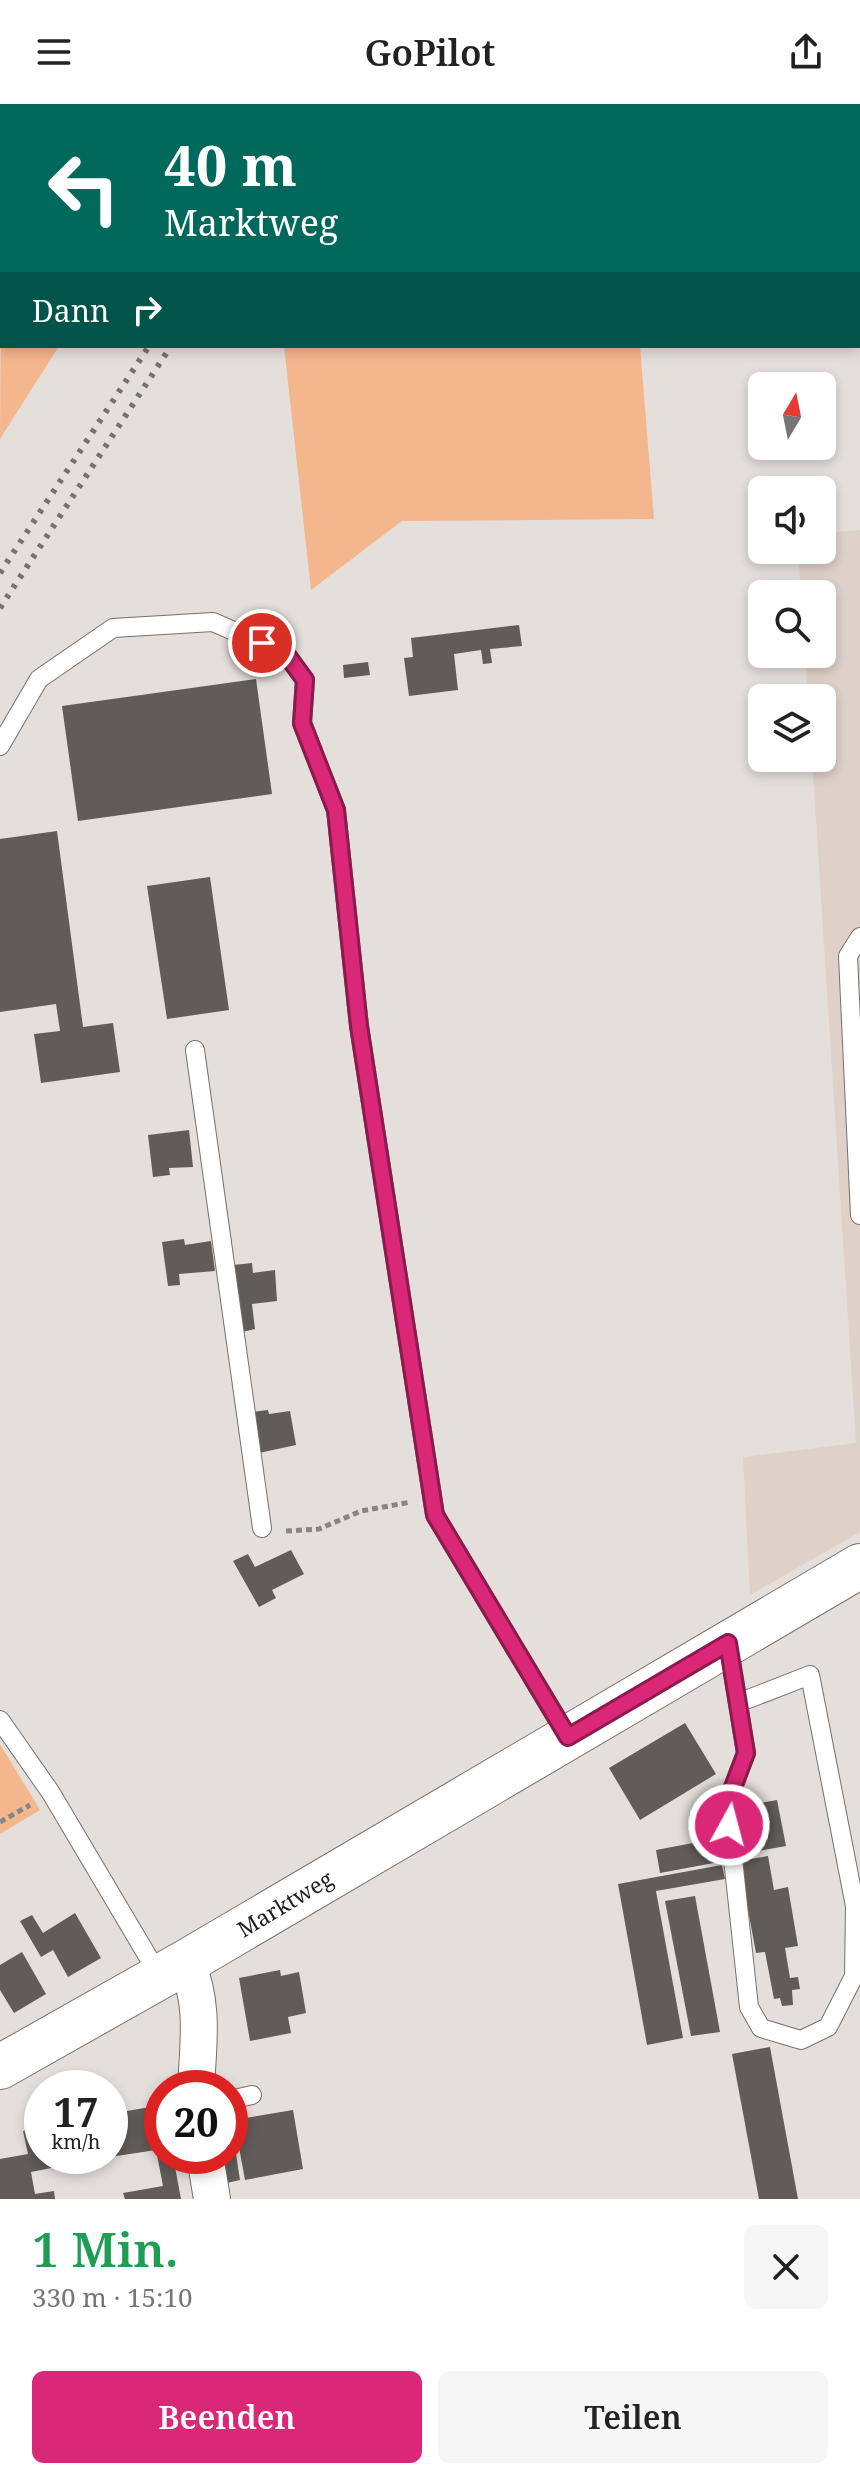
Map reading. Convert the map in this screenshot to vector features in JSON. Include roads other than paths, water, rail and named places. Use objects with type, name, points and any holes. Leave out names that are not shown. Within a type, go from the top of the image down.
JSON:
[{"type":"street","name":"Marktweg","points":[[0,2067],[173,1970],[860,1566]]},
{"type":"street","points":[[173,1970],[196,1984],[201,2016],[197,2070]]},
{"type":"street","points":[[208,2174],[212,2199]]},
{"type":"lane","points":[[0,746],[39,679],[113,628],[213,622],[286,654],[305,680],[302,723],[336,810],[359,1026],[435,1515],[568,1737]]},
{"type":"lane","points":[[860,937],[848,956],[860,1215]]},
{"type":"lane","points":[[195,1050],[262,1528]]},
{"type":"lane","points":[[728,1643],[746,1753],[727,1803],[749,2007],[761,2028],[801,2040],[828,2027],[854,1976],[855,1906],[810,1675],[738,1703]]},
{"type":"lane","points":[[0,1720],[173,1970]]},
{"type":"lane","points":[[248,2096],[252,2095]]},
{"type":"railway","points":[[0,573],[148,348]]},
{"type":"railway","points":[[0,608],[170,348]]}]
